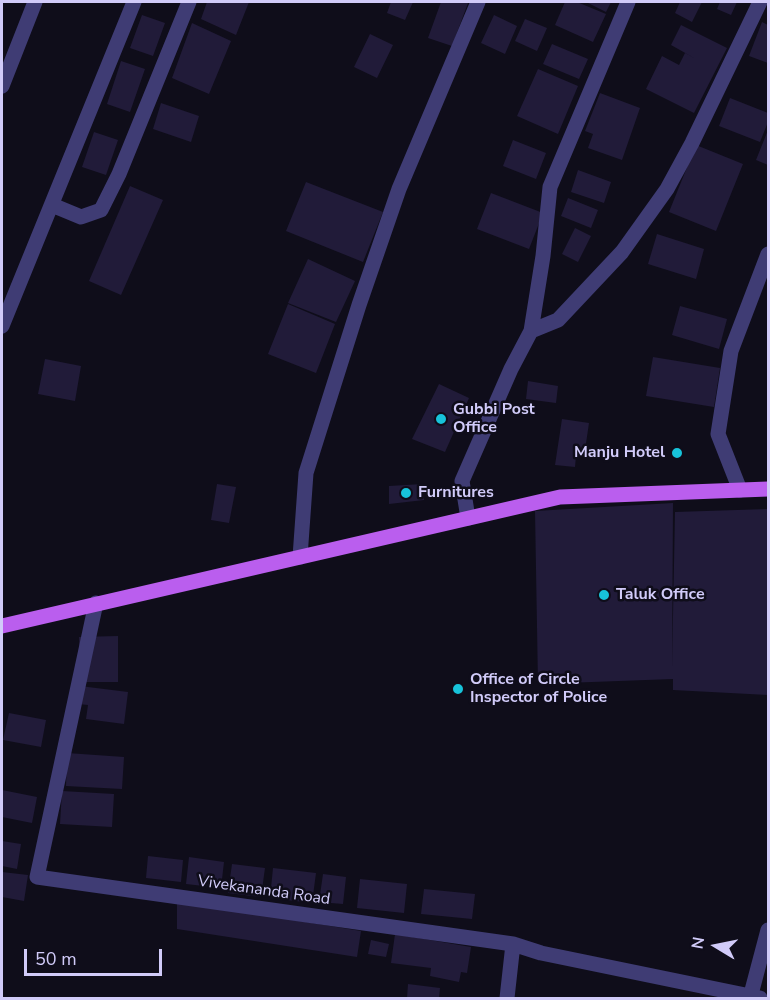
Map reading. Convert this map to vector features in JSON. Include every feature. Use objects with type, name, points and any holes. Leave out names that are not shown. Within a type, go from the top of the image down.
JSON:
[{"type":"main road","points":[[2,626],[560,497],[768,489]]},
{"type":"street","points":[[2,86],[35,2]]},
{"type":"street","points":[[2,326],[134,2]]},
{"type":"street","points":[[52,205],[81,217],[101,210],[119,174],[189,2]]},
{"type":"street","points":[[300,557],[306,473],[359,305],[399,189],[478,2]]},
{"type":"street","points":[[468,518],[462,481],[511,369],[531,331],[543,256],[549,187],[628,2]]},
{"type":"street","points":[[531,331],[558,320],[622,252],[667,189],[692,143],[759,2]]},
{"type":"street","points":[[740,490],[718,434],[731,351],[768,254]]},
{"type":"street","name":"Vivekananda Road","points":[[96,603],[37,877],[513,944],[541,953],[754,998]]},
{"type":"street","points":[[754,998],[768,930]]},
{"type":"street","points":[[507,999],[513,944]]},
{"type":"building","points":[[207,2],[249,2],[236,35],[201,19]]},
{"type":"building","points":[[391,2],[413,2],[405,20],[387,13]]},
{"type":"building","points":[[441,2],[468,3],[452,46],[428,38]]},
{"type":"building","points":[[565,2],[577,2],[606,14],[593,42],[555,25]]},
{"type":"building","points":[[586,2],[611,2],[606,12]]},
{"type":"building","points":[[680,2],[702,2],[692,22],[675,13]]},
{"type":"building","points":[[720,2],[737,2],[731,15],[717,9]]},
{"type":"building","points":[[142,15],[165,23],[153,56],[130,48]]},
{"type":"building","points":[[494,15],[517,26],[505,54],[481,43]]},
{"type":"building","points":[[525,19],[547,28],[537,51],[515,41]]},
{"type":"building","points":[[762,22],[768,25],[768,63],[749,56]]},
{"type":"building","points":[[192,23],[231,41],[209,94],[172,78]]},
{"type":"building","points":[[681,25],[727,48],[694,113],[646,89],[662,56],[679,65],[685,53],[696,59],[671,45]]},
{"type":"building","points":[[370,34],[393,45],[377,78],[354,67]]},
{"type":"building","points":[[552,44],[588,59],[579,79],[543,64]]},
{"type":"building","points":[[121,61],[145,69],[130,112],[107,104]]},
{"type":"building","points":[[538,69],[578,86],[558,134],[517,116]]},
{"type":"building","points":[[600,93],[640,108],[622,160],[588,148],[593,134],[585,131]]},
{"type":"building","points":[[730,98],[768,113],[768,122],[760,142],[719,126]]},
{"type":"building","points":[[161,103],[199,116],[191,142],[153,129]]},
{"type":"building","points":[[768,130],[768,165],[756,160]]},
{"type":"building","points":[[94,132],[118,140],[106,175],[82,167]]},
{"type":"building","points":[[513,140],[546,153],[536,179],[503,166]]},
{"type":"building","points":[[696,145],[743,164],[716,231],[669,212]]},
{"type":"building","points":[[578,170],[611,182],[604,203],[571,192]]},
{"type":"building","points":[[306,182],[383,212],[363,262],[286,231]]},
{"type":"building","points":[[130,186],[163,200],[121,295],[89,281]]},
{"type":"building","points":[[491,193],[543,213],[529,249],[477,229]]},
{"type":"building","points":[[568,198],[598,210],[591,228],[561,216]]},
{"type":"building","points":[[575,228],[591,236],[578,262],[562,254]]},
{"type":"building","points":[[657,234],[704,249],[696,279],[648,264]]},
{"type":"building","points":[[308,259],[355,281],[336,322],[288,303]]},
{"type":"building","points":[[288,304],[335,324],[316,373],[268,354]]},
{"type":"building","points":[[680,306],[727,319],[719,349],[672,335]]},
{"type":"building","points":[[653,357],[720,368],[714,407],[646,396]]},
{"type":"building","points":[[45,359],[81,366],[75,401],[38,394]]},
{"type":"building","points":[[528,381],[558,386],[556,403],[526,399]]},
{"type":"building","name":"Gubbi Post Office","points":[[439,384],[469,398],[445,452],[412,439]]},
{"type":"building","points":[[562,419],[589,423],[584,457],[576,456],[575,467],[555,465]]},
{"type":"building","points":[[217,484],[236,487],[229,523],[211,520]]},
{"type":"building","name":"Furnitures","points":[[423,484],[424,500],[389,504],[389,486]]},
{"type":"building","points":[[673,503],[672,668],[675,512],[768,509],[768,695],[673,690],[673,679],[538,684],[535,511]]},
{"type":"building","points":[[118,636],[118,682],[80,682],[79,637]]},
{"type":"building","points":[[80,686],[128,692],[124,724],[86,719],[88,705],[78,704]]},
{"type":"building","points":[[9,713],[46,720],[41,747],[3,740]]},
{"type":"building","points":[[67,753],[124,757],[122,789],[66,786]]},
{"type":"building","points":[[2,790],[37,797],[32,823],[2,817]]},
{"type":"building","points":[[62,791],[114,794],[112,827],[60,824]]},
{"type":"building","points":[[2,841],[21,844],[17,869],[2,866]]},
{"type":"building","points":[[148,856],[183,860],[181,882],[146,878]]},
{"type":"building","points":[[189,857],[224,862],[221,888],[186,884]]},
{"type":"building","points":[[232,864],[265,868],[261,897],[228,893]]},
{"type":"building","points":[[273,868],[316,873],[312,903],[270,898]]},
{"type":"building","points":[[2,872],[28,875],[24,901],[2,897]]},
{"type":"building","points":[[323,874],[346,877],[343,904],[319,902]]},
{"type":"building","points":[[360,879],[407,884],[404,913],[357,908]]},
{"type":"building","points":[[424,889],[475,894],[472,919],[421,914]]},
{"type":"building","points":[[177,901],[361,931],[357,957],[177,929]]},
{"type":"building","points":[[395,934],[471,947],[467,973],[461,972],[459,982],[430,976],[431,968],[391,963]]},
{"type":"building","points":[[371,940],[389,944],[386,957],[368,954]]},
{"type":"building","points":[[408,984],[440,988],[439,998],[407,998]]},
{"type":"place","name":"Gubbi Post Office","points":[[441,419]]},
{"type":"place","name":"Manju Hotel","points":[[677,453]]},
{"type":"place","name":"Furnitures","points":[[406,493]]},
{"type":"place","name":"Taluk Office","points":[[604,595]]},
{"type":"place","name":"Office of Circle Inspector of Police","points":[[458,689]]}]
